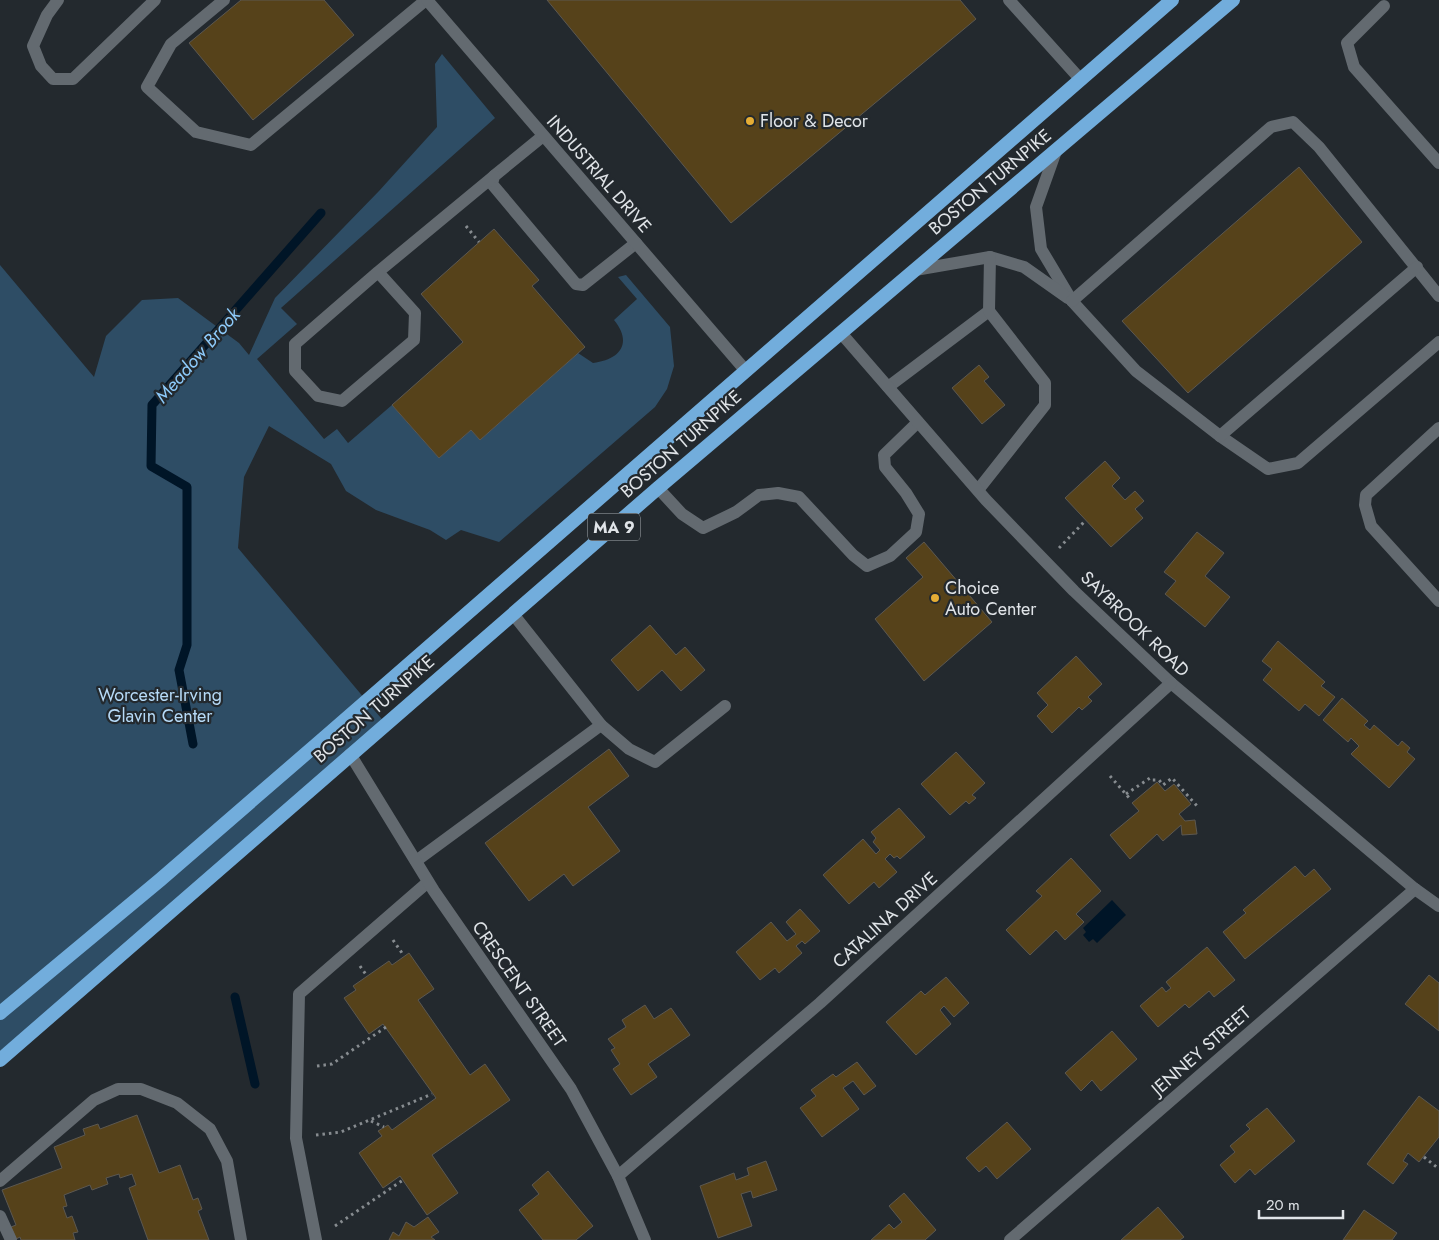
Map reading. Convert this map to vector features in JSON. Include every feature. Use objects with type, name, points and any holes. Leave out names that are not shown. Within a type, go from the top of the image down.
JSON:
[{"type":"highway","name":"BOSTON TURNPIKE","points":[[0,1013],[160,880],[1172,0]]},
{"type":"highway","name":"BOSTON TURNPIKE","points":[[0,1060],[658,488],[1233,0]]},
{"type":"street","points":[[58,0],[47,15],[33,46],[42,66],[53,79],[73,79],[155,0]]},
{"type":"street","points":[[224,0],[171,44],[147,87],[196,132],[251,145],[427,0]]},
{"type":"street","name":"INDUSTRIAL DRIVE","points":[[427,0],[746,371]]},
{"type":"street","points":[[1009,0],[1081,80]]},
{"type":"street","points":[[1384,6],[1347,42],[1354,67],[1439,163]]},
{"type":"street","points":[[1072,301],[1271,127],[1293,122],[1319,147],[1439,296]]},
{"type":"street","points":[[378,272],[415,313],[414,340],[342,401],[318,396],[295,371],[295,344],[378,272],[543,136]]},
{"type":"street","points":[[1056,152],[1036,207],[1041,249],[1072,301],[1136,371],[1220,436],[1268,468],[1298,463],[1439,342]]},
{"type":"street","points":[[494,176],[492,184],[576,284],[583,285],[636,243]]},
{"type":"street","points":[[916,270],[990,257],[1024,267],[1072,301]]},
{"type":"street","points":[[978,490],[1045,406],[1045,383],[989,311],[990,257]]},
{"type":"street","points":[[1220,436],[1417,267]]},
{"type":"street","points":[[888,387],[989,311]]},
{"type":"street","name":"SAYBROOK ROAD","points":[[841,333],[978,490],[1046,562],[1171,683],[1415,889],[1439,906]]},
{"type":"street","points":[[658,488],[682,514],[703,528],[736,512],[759,495],[778,493],[799,497],[853,555],[867,566],[890,556],[916,532],[919,514],[906,493],[885,467],[884,454],[918,422]]},
{"type":"street","points":[[1439,428],[1366,495],[1365,505],[1371,526],[1439,601]]},
{"type":"street","points":[[513,614],[601,725],[629,749],[655,762],[724,706]]},
{"type":"street","name":"CATALINA DRIVE","points":[[618,1176],[820,1003],[1171,683]]},
{"type":"street","points":[[416,861],[601,725]]},
{"type":"street","name":"CRESCENT STREET","points":[[350,754],[428,882],[571,1089],[618,1176],[646,1240]]},
{"type":"street","points":[[316,1239],[296,1138],[298,994],[428,882]]},
{"type":"street","name":"JENNEY STREET","points":[[1010,1240],[1415,889]]},
{"type":"street","points":[[0,1181],[94,1100],[118,1089],[141,1089],[177,1102],[210,1129],[227,1161],[241,1240]]},
{"type":"street","points":[[0,1216],[11,1240]]},
{"type":"path","points":[[1046,562],[1086,520]]},
{"type":"path","points":[[1110,776],[1131,800]]},
{"type":"path","points":[[1126,794],[1150,778],[1152,780],[1159,780],[1163,786],[1172,778],[1197,806]]},
{"type":"path","points":[[332,1064],[386,1027]]},
{"type":"path","points":[[341,1132],[432,1094]]},
{"type":"path","points":[[370,1121],[384,1128]]},
{"type":"path","points":[[1424,1157],[1439,1169]]},
{"type":"path","points":[[316,1239],[403,1180]]},
{"type":"green space","name":"Worcester-Irving Glavin Center","points":[[442,54],[495,118],[281,308],[297,324],[257,359],[324,439],[337,429],[348,443],[392,405],[439,458],[471,430],[480,440],[578,353],[593,363],[617,354],[623,343],[623,336],[614,320],[637,299],[618,277],[626,275],[670,327],[674,366],[667,389],[655,407],[499,542],[461,530],[446,540],[430,530],[376,510],[346,491],[331,464],[269,426],[244,477],[238,548],[386,724],[0,1051],[0,265],[94,377],[106,336],[142,300],[178,298],[239,343],[249,355],[275,298],[379,191],[437,127],[435,64]]},
{"type":"shaded area","points":[[1112,900],[1126,915],[1097,943],[1093,939],[1089,942],[1083,935],[1086,932],[1083,928]]},
{"type":"building","points":[[241,0],[324,0],[354,35],[253,120],[189,43]]},
{"type":"building","name":"Floor & Decor","points":[[547,0],[960,0],[976,19],[731,223]]},
{"type":"building","points":[[1299,167],[1362,242],[1188,393],[1122,321]]},
{"type":"building","points":[[494,229],[539,280],[532,286],[585,347],[480,440],[471,430],[439,458],[392,405],[463,342],[421,294]]},
{"type":"building","points":[[979,365],[989,377],[984,381],[1005,405],[982,424],[952,388]]},
{"type":"building","points":[[1105,461],[1120,478],[1112,486],[1125,500],[1135,491],[1144,501],[1135,509],[1143,518],[1111,547],[1065,498]]},
{"type":"building","points":[[1197,532],[1224,553],[1205,576],[1230,597],[1205,627],[1165,594],[1176,581],[1164,572]]},
{"type":"building","name":"Choice Auto Center","points":[[924,542],[992,622],[924,681],[875,619],[923,577],[906,558]]},
{"type":"building","points":[[650,625],[676,655],[685,647],[705,670],[681,691],[662,670],[638,691],[611,660]]},
{"type":"building","points":[[1278,641],[1325,682],[1321,686],[1335,697],[1319,716],[1305,704],[1299,711],[1263,680],[1272,669],[1262,661]]},
{"type":"building","points":[[1076,656],[1102,684],[1088,697],[1092,701],[1082,710],[1079,707],[1052,733],[1037,716],[1048,705],[1037,693]]},
{"type":"building","points":[[1342,698],[1368,721],[1364,725],[1370,730],[1374,725],[1398,746],[1402,741],[1410,748],[1407,752],[1415,759],[1389,788],[1351,754],[1359,746],[1351,738],[1348,742],[1323,720]]},
{"type":"building","points":[[609,749],[629,776],[588,807],[620,851],[573,886],[564,874],[529,901],[485,843]]},
{"type":"building","points":[[956,752],[985,783],[972,795],[976,798],[969,804],[966,801],[950,815],[921,784]]},
{"type":"building","points":[[1157,782],[1165,791],[1174,784],[1191,804],[1179,814],[1185,821],[1195,820],[1197,834],[1182,835],[1181,825],[1163,841],[1157,834],[1130,859],[1110,835],[1139,811],[1132,803]]},
{"type":"building","points":[[899,808],[925,837],[900,859],[897,856],[894,858],[890,854],[885,859],[897,872],[879,888],[874,882],[849,904],[823,875],[863,839],[876,854],[880,850],[873,842],[876,838],[871,832]]},
{"type":"building","points":[[1071,858],[1101,891],[1076,914],[1084,922],[1065,940],[1056,930],[1030,955],[1006,930],[1042,896],[1036,891]]},
{"type":"building","points":[[1295,866],[1305,877],[1314,869],[1331,889],[1245,959],[1223,932],[1246,913],[1243,910]]},
{"type":"building","points":[[800,909],[820,931],[805,944],[802,941],[796,946],[802,953],[779,973],[775,968],[760,980],[736,952],[771,922],[787,941],[796,934],[786,922]]},
{"type":"building","points":[[1207,947],[1235,980],[1214,997],[1209,991],[1189,1008],[1185,1004],[1158,1027],[1140,1006],[1162,987],[1166,992],[1171,988],[1166,982]]},
{"type":"building","points":[[409,953],[434,989],[418,1000],[470,1075],[485,1064],[510,1100],[432,1155],[458,1193],[427,1215],[400,1176],[383,1188],[359,1153],[382,1136],[378,1131],[388,1125],[392,1130],[436,1098],[383,1024],[369,1034],[344,998],[356,990],[353,986],[389,961],[392,965]]},
{"type":"building","points":[[1429,975],[1439,983],[1439,1031],[1405,1004]]},
{"type":"building","points":[[946,977],[969,1003],[954,1017],[944,1006],[940,1010],[951,1024],[916,1055],[886,1022],[921,991],[925,995]]},
{"type":"building","points":[[645,1005],[654,1019],[671,1008],[690,1035],[648,1064],[657,1077],[631,1095],[613,1069],[620,1064],[611,1050],[615,1048],[608,1039],[626,1027],[622,1020]]},
{"type":"building","points":[[1112,1031],[1137,1059],[1101,1091],[1092,1080],[1081,1091],[1065,1073]]},
{"type":"building","points":[[857,1062],[876,1086],[864,1095],[853,1081],[843,1088],[859,1109],[822,1137],[800,1108],[816,1096],[811,1090],[833,1074],[836,1077]]},
{"type":"building","points":[[1419,1096],[1439,1111],[1439,1137],[1419,1162],[1408,1153],[1403,1161],[1408,1164],[1393,1184],[1367,1164]]},
{"type":"building","points":[[1267,1108],[1295,1141],[1255,1175],[1250,1169],[1235,1183],[1220,1165],[1235,1152],[1230,1146],[1250,1129],[1246,1125]]},
{"type":"building","points":[[137,1115],[159,1173],[180,1165],[193,1200],[198,1198],[202,1209],[198,1211],[209,1240],[148,1240],[129,1188],[136,1185],[132,1174],[120,1178],[119,1174],[106,1178],[108,1184],[92,1190],[90,1185],[64,1195],[67,1206],[63,1207],[67,1218],[72,1216],[78,1232],[73,1233],[75,1240],[21,1240],[20,1237],[16,1239],[11,1227],[16,1225],[2,1190],[62,1168],[54,1147],[85,1135],[83,1129],[98,1124],[100,1129]]},
{"type":"building","points":[[1007,1122],[1031,1149],[997,1179],[986,1166],[979,1172],[966,1158]]},
{"type":"building","points":[[766,1161],[777,1190],[753,1198],[751,1191],[741,1194],[752,1226],[718,1238],[700,1186],[734,1173],[736,1180],[749,1175],[747,1168]]},
{"type":"building","points":[[548,1171],[593,1226],[576,1240],[543,1240],[519,1210],[539,1194],[532,1185]]},
{"type":"building","points":[[904,1193],[936,1230],[925,1240],[871,1240],[889,1224],[894,1229],[902,1222],[889,1206]]},
{"type":"building","points":[[1158,1207],[1184,1237],[1180,1240],[1121,1240]]},
{"type":"building","points":[[1364,1210],[1397,1233],[1392,1240],[1343,1240]]},
{"type":"building","points":[[428,1217],[439,1232],[431,1237],[435,1240],[389,1240],[393,1232],[399,1236],[406,1222],[414,1227]]},
{"type":"waterway","name":"Meadow Brook","points":[[193,744],[179,670],[187,645],[187,487],[151,466],[152,405],[321,213]]},
{"type":"waterway","name":"Meadow Brook","points":[[235,997],[255,1084]]},
{"type":"place","name":"Floor & Decor","points":[[750,121]]},
{"type":"place","name":"Choice Auto Center","points":[[935,598]]}]
